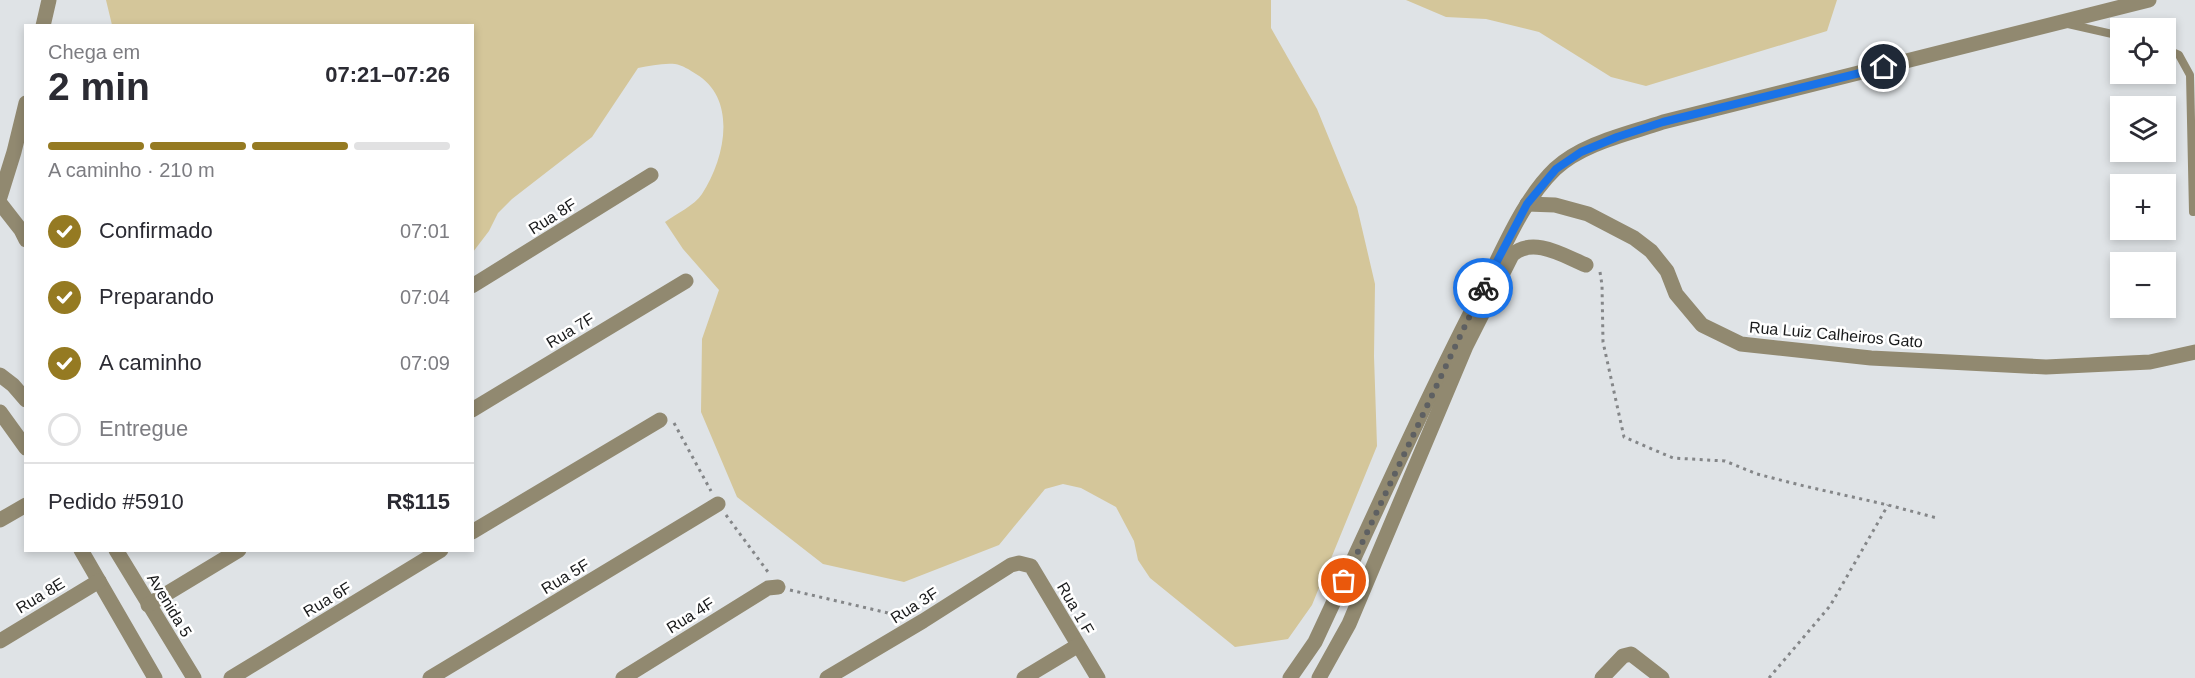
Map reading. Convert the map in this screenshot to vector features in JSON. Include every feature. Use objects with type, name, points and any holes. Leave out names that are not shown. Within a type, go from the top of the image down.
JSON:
[{"type":"street","points":[[43,24],[49,0]]},
{"type":"street","points":[[1290,678],[1315,642],[1469,315],[1527,204],[1556,169],[1581,152],[1663,122],[2149,0]]},
{"type":"street","points":[[0,196],[24,111]]},
{"type":"street","name":"Rua 8F","points":[[474,285],[651,175]]},
{"type":"street","points":[[0,202],[24,236]]},
{"type":"street","name":"Rua Luiz Calheiros Gato","points":[[1527,204],[1556,206],[1588,214],[1634,238],[1651,251],[1667,270],[1676,294],[1702,325],[1741,344],[1871,358],[2046,367],[2150,362],[2195,352]]},
{"type":"street","points":[[1319,678],[1349,624],[1466,346],[1512,255],[1518,249],[1537,246],[1586,265]]},
{"type":"street","name":"Rua 7F","points":[[474,409],[686,281]]},
{"type":"street","points":[[0,375],[24,398]]},
{"type":"street","points":[[0,412],[24,445]]},
{"type":"street","points":[[474,531],[660,420]]},
{"type":"street","name":"Rua 5F","points":[[430,678],[718,504]]},
{"type":"street","points":[[0,520],[24,506]]},
{"type":"street","points":[[82,552],[153,674],[136,678]]},
{"type":"street","name":"Avenida 5","points":[[118,552],[194,678]]},
{"type":"street","points":[[148,605],[236,552]]},
{"type":"street","name":"Rua 6F","points":[[231,678],[438,552]]},
{"type":"street","name":"Rua 3F","points":[[827,678],[1011,565],[1019,563]]},
{"type":"street","name":"Rua 1 F","points":[[1019,563],[1031,566],[1098,678]]},
{"type":"street","name":"Rua 8E","points":[[0,641],[99,581]]},
{"type":"street","name":"Rua 4F","points":[[623,678],[768,588],[778,587]]},
{"type":"street","points":[[1024,678],[1077,646]]},
{"type":"street","points":[[1602,678],[1623,656],[1631,654],[1662,678]]},
{"type":"lane","points":[[2060,23],[2110,34]]},
{"type":"lane","points":[[2176,54],[2190,75],[2193,212]]},
{"type":"path","points":[[1586,265],[1596,268],[1600,273],[1603,342],[1624,437],[1673,458],[1725,461],[1776,479],[1937,518]]},
{"type":"path","points":[[1769,678],[1830,606],[1888,505]]},
{"type":"path","points":[[778,587],[923,621]]},
{"type":"shaded area","points":[[106,0],[1271,0],[1271,28],[1317,109],[1357,207],[1375,284],[1374,356],[1377,446],[1312,605],[1288,639],[1235,647],[1150,578],[1138,560],[1134,541],[1116,507],[1081,488],[1063,484],[1045,489],[999,545],[904,582],[823,564],[737,497],[701,412],[702,339],[719,290],[683,249],[665,222],[690,206],[702,194],[717,164],[721,147],[723,130],[718,98],[709,85],[696,74],[686,68],[670,64],[638,68],[592,137],[512,199],[498,213],[489,231],[474,251],[474,24],[112,24]]},
{"type":"shaded area","points":[[1406,0],[1837,0],[1827,31],[1646,86],[1611,77],[1539,32],[1486,19],[1446,17]]},
{"type":"way so far","points":[[1344,581],[1483,288]]},
{"type":"route","points":[[1483,288],[1527,204],[1556,169],[1581,152],[1663,122],[1884,67]]}]
